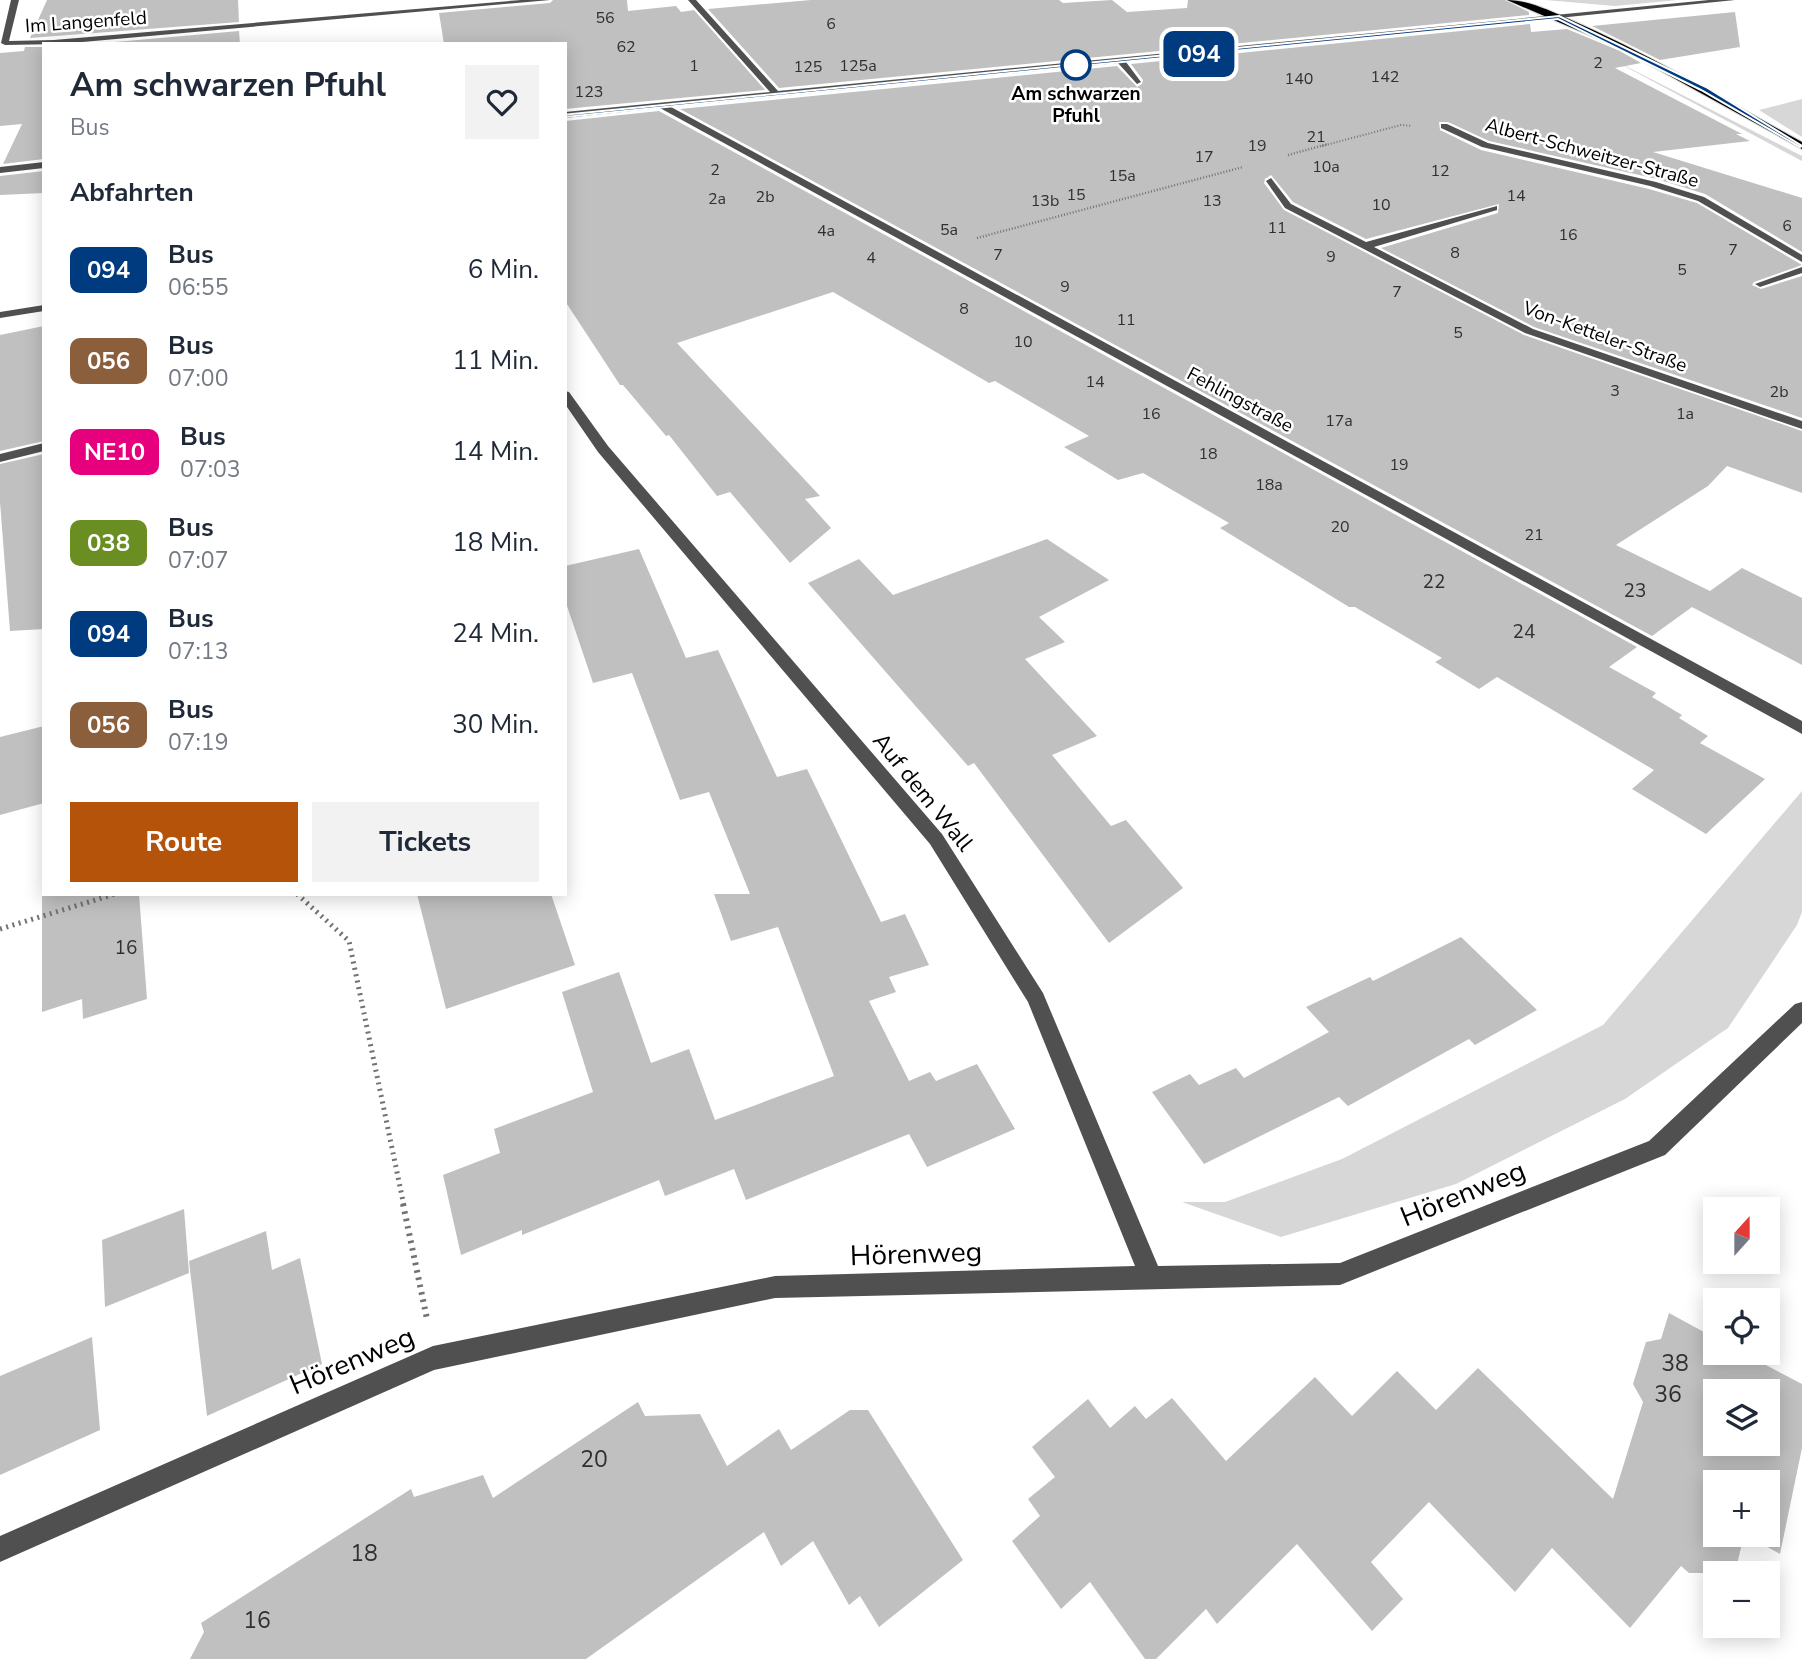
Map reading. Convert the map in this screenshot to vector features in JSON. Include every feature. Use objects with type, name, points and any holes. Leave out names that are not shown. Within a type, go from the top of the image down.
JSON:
[{"type":"main road","points":[[1511,0],[1559,17],[1703,88],[1802,146]]},
{"type":"street","name":"Im Langenfeld","points":[[15,0],[3,43],[42,42]]},
{"type":"street","name":"Im Langenfeld","points":[[54,42],[546,0]]},
{"type":"street","points":[[692,0],[776,94]]},
{"type":"street","points":[[567,115],[1731,0]]},
{"type":"street","points":[[1121,61],[1138,82]]},
{"type":"street","name":"Fehlingstraße","points":[[660,106],[1802,727]]},
{"type":"street","name":"Albert-Schweitzer-Straße","points":[[1444,126],[1485,145],[1653,184],[1701,199],[1802,259]]},
{"type":"street","points":[[0,170],[42,165]]},
{"type":"street","name":"Von-Ketteler-Straße","points":[[1271,181],[1288,206],[1529,331],[1802,425]]},
{"type":"street","points":[[1365,246],[1494,208]]},
{"type":"street","points":[[1760,285],[1802,270]]},
{"type":"street","points":[[0,315],[42,308]]},
{"type":"street","name":"Auf dem Wall","points":[[567,398],[603,449],[936,839],[1036,999],[1151,1276]]},
{"type":"street","points":[[0,458],[42,448]]},
{"type":"street","name":"Hörenweg","points":[[0,1549],[433,1358],[775,1287],[1151,1276],[1340,1275],[1657,1148],[1802,1010]]},
{"type":"path","points":[[1281,157],[1401,125],[1444,126]]},
{"type":"path","points":[[926,252],[1255,164]]},
{"type":"path","points":[[0,929],[108,896]]},
{"type":"path","points":[[299,896],[349,941],[420,1273],[433,1358]]},
{"type":"shaded area","points":[[1545,0],[1678,0],[1615,6]]},
{"type":"shaded area","points":[[1596,51],[1802,156],[1802,161]]},
{"type":"shaded area","points":[[1802,99],[1802,137],[1759,110]]},
{"type":"shaded area","points":[[1802,791],[1802,912],[1797,925],[1728,1028],[1625,1099],[1456,1184],[1281,1237],[1182,1202],[1225,1202],[1342,1159],[1603,1025]]},
{"type":"building","points":[[47,0],[238,0],[239,22],[30,38]]},
{"type":"building","points":[[553,0],[627,0],[628,11],[676,6],[681,12],[694,10],[765,90],[567,109],[567,42],[444,42],[439,13],[550,3]]},
{"type":"building","points":[[811,0],[1059,0],[1063,3],[1112,0],[1127,12],[1187,8],[1188,0],[1505,0],[1529,12],[1529,15],[779,88],[708,9]]},
{"type":"building","points":[[1735,12],[1740,47],[1660,60],[1592,26]]},
{"type":"building","points":[[1530,24],[1531,32],[1567,29],[1620,51],[1641,63],[1615,68],[1742,134],[1736,134],[1750,141],[1653,152],[1802,198],[1802,252],[1705,194],[1657,179],[1489,141],[1448,122],[1439,122],[1440,130],[1481,150],[1649,189],[1697,203],[1802,265],[1752,285],[1761,289],[1802,276],[1802,418],[1534,327],[1381,248],[1498,213],[1499,204],[1366,239],[1293,202],[1271,175],[1264,183],[1284,210],[1524,335],[1802,431],[1802,493],[1727,466],[1708,486],[1616,545],[1710,591],[1742,568],[1802,598],[1802,665],[1692,607],[1652,636],[680,109],[1117,66],[1137,87],[1143,80],[1131,64]]},
{"type":"building","points":[[239,31],[240,42],[115,42]]},
{"type":"building","points":[[25,47],[42,47],[42,159],[3,164],[22,124],[0,126],[0,53],[24,51]]},
{"type":"building","points":[[659,111],[1637,647],[1609,667],[1656,693],[1652,697],[1682,715],[1679,718],[1708,736],[1700,743],[1765,779],[1706,834],[1632,789],[1654,770],[1497,677],[1479,689],[1435,662],[1442,658],[1355,607],[1349,607],[1220,528],[1229,523],[1143,473],[1118,480],[1064,447],[1089,436],[995,381],[989,383],[833,292],[677,343],[820,496],[805,499],[831,528],[790,563],[730,492],[717,496],[669,435],[666,436],[623,385],[620,385],[567,304],[567,121]]},
{"type":"building","points":[[42,171],[42,193],[0,195],[0,176]]},
{"type":"building","points":[[42,326],[42,441],[0,451],[0,335]]},
{"type":"building","points":[[42,454],[42,629],[10,631],[0,502],[0,464]]},
{"type":"building","points":[[1047,539],[1109,580],[1039,617],[1065,642],[1025,659],[1097,736],[1052,755],[1111,826],[1126,820],[1183,888],[1109,943],[974,763],[968,766],[808,583],[859,559],[893,595]]},
{"type":"building","points":[[639,549],[686,658],[718,650],[777,777],[807,769],[881,922],[905,914],[929,965],[889,977],[896,992],[869,1001],[909,1081],[930,1072],[936,1081],[977,1064],[1015,1129],[927,1167],[909,1134],[746,1200],[734,1169],[665,1196],[659,1180],[522,1235],[522,1230],[461,1255],[443,1175],[500,1153],[494,1129],[593,1092],[562,992],[619,972],[651,1063],[689,1049],[715,1120],[834,1076],[778,927],[731,941],[714,894],[750,894],[709,792],[680,800],[632,673],[593,683],[567,606],[567,566]]},
{"type":"building","points":[[42,726],[42,804],[0,815],[0,737]]},
{"type":"building","points":[[42,896],[139,896],[147,999],[83,1019],[82,999],[42,1012]]},
{"type":"building","points":[[418,896],[552,896],[575,965],[446,1009]]},
{"type":"building","points":[[1461,937],[1537,1010],[1475,1045],[1469,1039],[1348,1106],[1339,1097],[1204,1164],[1152,1092],[1190,1074],[1199,1085],[1236,1068],[1244,1078],[1329,1032],[1306,1007],[1370,977],[1373,981]]},
{"type":"building","points":[[184,1209],[189,1273],[105,1307],[102,1240]]},
{"type":"building","points":[[266,1231],[272,1270],[300,1258],[322,1364],[207,1416],[189,1261]]},
{"type":"building","points":[[1669,1313],[1703,1331],[1703,1365],[1766,1365],[1802,1384],[1802,1448],[1780,1554],[1767,1547],[1780,1547],[1780,1470],[1703,1470],[1703,1547],[1741,1547],[1738,1561],[1703,1561],[1703,1573],[1689,1573],[1681,1566],[1630,1628],[1552,1548],[1515,1592],[1429,1502],[1371,1562],[1403,1599],[1372,1631],[1297,1544],[1217,1624],[1206,1609],[1156,1659],[1145,1659],[1090,1582],[1061,1609],[1012,1541],[1040,1516],[1028,1499],[1055,1477],[1032,1447],[1088,1399],[1110,1428],[1135,1406],[1146,1419],[1172,1398],[1226,1461],[1315,1377],[1352,1416],[1397,1371],[1436,1410],[1478,1368],[1613,1499],[1643,1402],[1633,1384],[1646,1342],[1661,1339]]},
{"type":"building","points":[[92,1337],[100,1430],[0,1475],[0,1376]]},
{"type":"building","points":[[638,1402],[645,1416],[700,1414],[727,1466],[779,1429],[791,1450],[850,1410],[868,1410],[963,1560],[879,1627],[860,1596],[849,1605],[813,1541],[781,1566],[764,1532],[586,1659],[190,1659],[204,1632],[201,1623],[411,1489],[414,1497],[483,1475],[493,1498]]},
{"type":"bus line","name":"094","points":[[567,115],[1559,17],[1703,88],[1802,146]]},
{"type":"place","name":"Am schwarzen Pfuhl","points":[[1076,65]]}]
